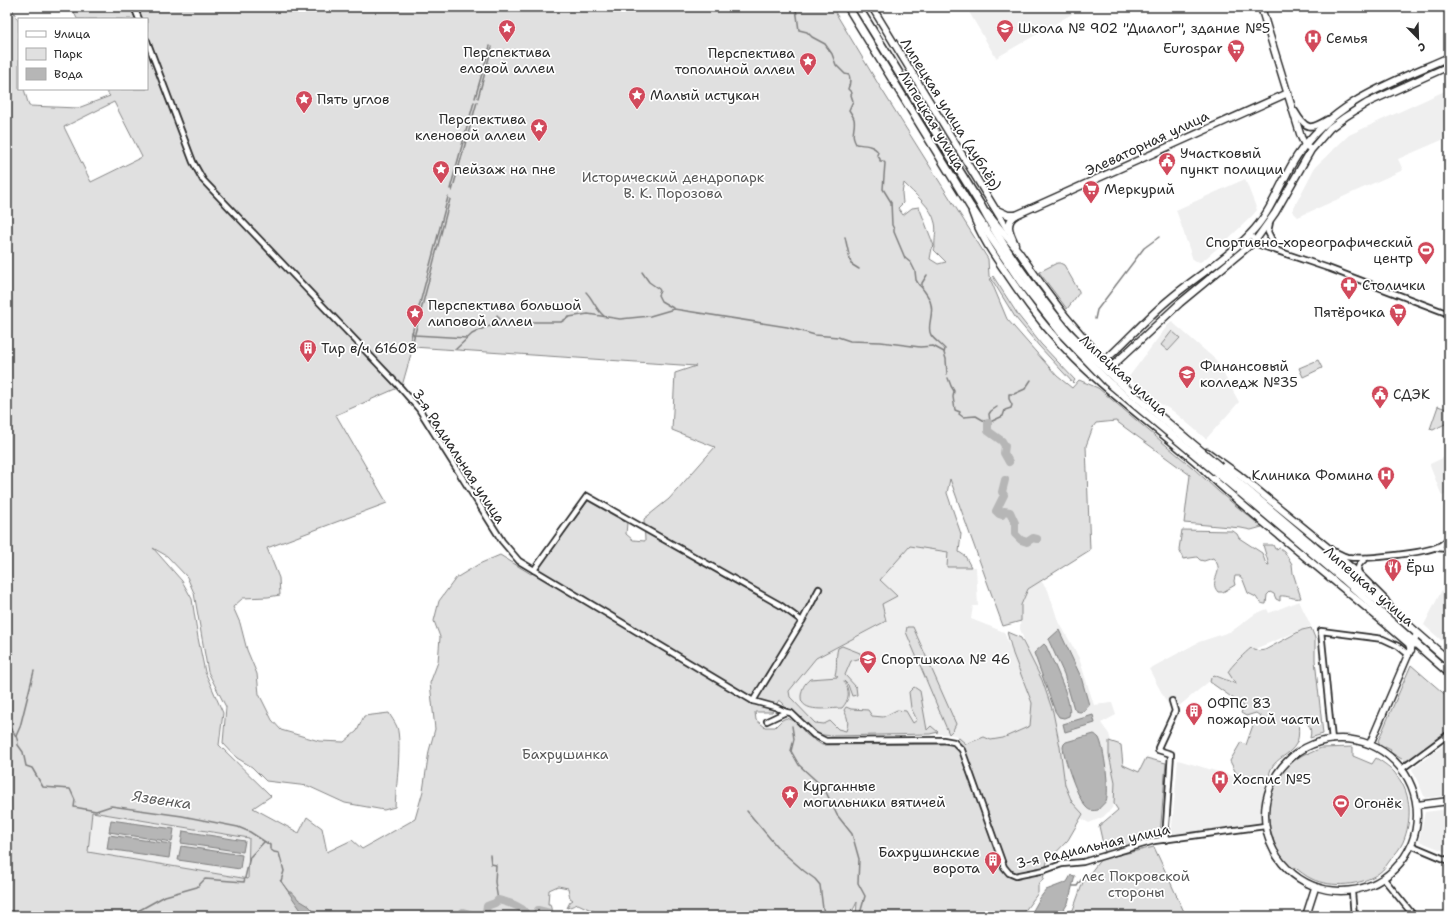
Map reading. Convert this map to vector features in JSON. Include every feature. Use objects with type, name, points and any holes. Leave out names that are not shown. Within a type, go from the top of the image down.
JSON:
[{"type":"main road","name":"Липецкая улица","points":[[848,7],[970,208],[1021,282],[1065,333]]},
{"type":"main road","name":"Липецкая улица","points":[[858,7],[980,204],[990,223],[1081,355],[1113,386],[1393,612],[1449,661]]},
{"type":"main road","name":"Липецкая улица (дублёр)","points":[[872,7],[996,209],[1019,252]]},
{"type":"main road","points":[[1261,7],[1305,145],[1311,150]]},
{"type":"main road","points":[[1090,373],[1172,297],[1250,234],[1268,210],[1290,168],[1305,145],[1313,135],[1338,112],[1365,96],[1449,57]]},
{"type":"main road","points":[[1098,380],[1180,303],[1255,241],[1270,221],[1311,150],[1330,128],[1367,103],[1449,66]]},
{"type":"main road","name":"Элеваторная улица","points":[[1016,216],[1288,93]]},
{"type":"main road","name":"Липецкая улица (дублёр)","points":[[980,204],[1019,252],[1042,285],[1121,381],[1157,412],[1216,468],[1220,485],[1409,644],[1410,652]]},
{"type":"main road","name":"Липецкая улица (дублёр)","points":[[970,208],[978,230],[1007,276],[1044,325],[1066,350],[1090,373],[1216,468],[1239,475],[1359,574],[1385,600],[1393,612]]},
{"type":"main road","points":[[996,209],[999,212],[1016,216]]},
{"type":"main road","points":[[1010,234],[1010,222],[1012,218],[1016,216]]},
{"type":"main road","points":[[1066,350],[1074,354],[1082,353],[1086,346],[1084,337]]},
{"type":"main road","name":"Липецкая улица","points":[[1216,468],[1449,672]]},
{"type":"main road","name":"Липецкая улица (дублёр)","points":[[1363,604],[1388,620]]},
{"type":"main road","points":[[1370,744],[1418,634]]},
{"type":"main road","points":[[1332,740],[1353,740],[1370,744],[1398,762],[1403,768],[1413,789],[1417,805],[1416,822],[1411,845],[1384,879],[1376,884],[1352,892],[1326,891],[1315,888],[1298,879],[1279,861],[1272,848],[1265,826],[1265,803],[1270,787],[1285,763],[1307,747],[1332,740]]},
{"type":"main road","points":[[1417,805],[1449,801]]},
{"type":"main road","points":[[1306,916],[1315,888]]},
{"type":"street","points":[[134,7],[138,18]]},
{"type":"street","name":"3-я Радиальная улица","points":[[148,44],[193,162],[203,180],[398,385],[422,415],[502,541],[519,561],[753,701],[775,707],[793,715],[818,738],[826,741],[943,740],[951,741],[957,744],[962,750],[969,767],[1004,867],[1006,871],[1014,876],[1045,870],[1062,864],[1083,862],[1154,841],[1265,826]]},
{"type":"street","points":[[1292,106],[1303,124],[1310,127],[1317,125],[1338,112]]},
{"type":"street","points":[[1270,221],[1268,232],[1277,250]]},
{"type":"street","points":[[1250,234],[1257,244],[1277,250],[1449,314]]},
{"type":"street","points":[[534,570],[587,496],[780,604],[802,621]]},
{"type":"street","points":[[1432,548],[1448,541]]},
{"type":"street","points":[[1326,546],[1346,556],[1366,558],[1432,548],[1449,549]]},
{"type":"street","points":[[1359,574],[1357,567],[1359,563],[1366,558]]},
{"type":"street","points":[[753,701],[802,621],[819,589]]},
{"type":"street","points":[[1332,740],[1321,631],[1383,639],[1410,652]]},
{"type":"street","points":[[1165,840],[1171,754],[1158,750],[1158,748],[1175,710],[1172,701]]},
{"type":"street","points":[[767,721],[786,712]]},
{"type":"street","points":[[1403,768],[1449,734]]},
{"type":"street","points":[[1411,845],[1449,861]]},
{"type":"street","points":[[1384,879],[1414,916]]},
{"type":"street","points":[[1352,892],[1354,916]]},
{"type":"shaded area","name":"Школа № 902 \"Диалог\", здание №5","points":[[966,7],[1084,7],[996,58]]},
{"type":"shaded area","points":[[1449,89],[1449,137],[1398,159],[1403,170],[1298,217],[1292,211],[1315,167],[1349,135]]},
{"type":"shaded area","points":[[1245,179],[1257,210],[1205,259],[1200,262],[1193,260],[1176,210]]},
{"type":"shaded area","name":"Финансовый колледж №35","points":[[1171,321],[1216,360],[1239,402],[1206,439],[1173,411],[1159,403],[1128,378]]},
{"type":"shaded area","points":[[1449,455],[1449,493],[1442,496],[1430,464]]},
{"type":"shaded area","points":[[910,545],[948,552],[947,567],[976,567],[978,606],[973,606],[971,619],[1004,632],[1032,703],[1030,726],[1003,738],[991,740],[984,737],[966,744],[957,736],[949,734],[832,736],[815,734],[802,720],[784,706],[789,691],[816,658],[878,626],[882,604],[897,596],[880,580]]},
{"type":"shaded area","points":[[1449,576],[1449,647],[1424,625]]},
{"type":"shaded area","points":[[1041,581],[1048,590],[1057,618],[1079,658],[1094,705],[1112,703],[1116,715],[1101,723],[1109,734],[1113,748],[1116,797],[1112,808],[1103,817],[1089,823],[1077,816],[1061,779],[1054,725],[1020,629],[1021,605],[1028,589]]},
{"type":"shaded area","points":[[1299,601],[1311,626],[1257,648],[1231,667],[1257,684],[1250,691],[1217,675],[1179,706],[1173,699],[1167,703],[1149,669],[1199,642],[1232,631],[1255,614],[1267,609],[1269,613]]},
{"type":"shaded area","points":[[1449,741],[1449,795],[1425,798],[1412,769]]},
{"type":"shaded area","name":"Хоспис №5","points":[[1178,760],[1267,786],[1262,803],[1261,823],[1171,837]]},
{"type":"shaded area","points":[[1449,809],[1449,853],[1419,841],[1425,812]]},
{"type":"shaded area","points":[[92,812],[249,838],[248,879],[88,852]]},
{"type":"green space","points":[[7,7],[11,7],[18,20],[18,90],[24,90],[29,106],[78,108],[110,96],[105,90],[148,90],[148,18],[77,18],[72,7],[832,7],[877,82],[988,259],[989,276],[1007,319],[1057,376],[1072,388],[1079,380],[1098,388],[1262,527],[1251,530],[1184,523],[1190,475],[1116,421],[1096,423],[1086,446],[1090,550],[1028,589],[1021,605],[1021,621],[1003,626],[950,479],[947,493],[961,534],[959,552],[965,556],[971,567],[947,567],[948,552],[910,546],[880,580],[897,596],[882,604],[886,621],[816,658],[789,691],[790,697],[815,723],[824,724],[830,721],[838,729],[846,731],[848,720],[844,710],[846,707],[851,709],[868,710],[872,716],[883,717],[897,710],[906,711],[913,723],[917,720],[911,708],[909,692],[914,687],[920,691],[927,730],[931,726],[938,732],[930,734],[832,736],[815,734],[802,720],[784,706],[779,700],[772,712],[755,712],[756,720],[765,727],[775,727],[786,718],[796,722],[807,735],[822,745],[942,744],[959,738],[966,744],[984,737],[991,740],[1003,738],[1030,726],[1032,703],[1013,654],[1007,632],[1021,638],[1042,680],[1053,712],[1060,747],[1065,785],[1072,802],[1083,814],[1068,840],[1047,862],[1043,879],[1038,885],[1038,893],[1021,916],[856,916],[857,902],[850,916],[611,916],[593,911],[578,904],[567,908],[573,900],[570,898],[568,888],[558,886],[549,890],[548,904],[550,904],[553,916],[7,916]],"holes":[[[114,102],[142,157],[91,182],[64,127]],[[904,183],[927,206],[933,217],[936,226],[934,250],[946,262],[938,264],[930,259],[932,248],[934,246],[919,207],[912,208],[903,215],[898,208],[903,203],[902,193]],[[413,347],[696,366],[675,373],[672,430],[715,447],[669,499],[644,519],[645,541],[633,540],[626,534],[627,523],[588,501],[539,568],[531,574],[500,555],[479,564],[456,578],[439,601],[434,621],[440,637],[438,662],[430,683],[435,729],[429,751],[423,791],[415,819],[362,849],[352,840],[327,852],[322,828],[307,817],[299,833],[253,808],[271,796],[219,745],[223,713],[205,672],[192,599],[182,581],[153,548],[167,556],[187,577],[194,593],[208,672],[226,707],[223,743],[237,758],[252,767],[266,781],[308,786],[345,803],[384,810],[395,807],[399,743],[397,727],[389,713],[364,716],[357,731],[344,742],[319,741],[281,730],[272,720],[259,694],[257,674],[247,650],[240,623],[233,607],[243,598],[280,595],[279,578],[267,548],[387,503],[336,415],[402,386]],[[92,812],[249,838],[248,879],[88,852]]]},
{"type":"green space","points":[[1057,263],[1064,265],[1079,291],[1067,309],[1039,272]]},
{"type":"green space","points":[[993,276],[1018,315],[1041,344],[1075,380],[1073,383],[1015,317],[991,278]]},
{"type":"green space","points":[[1172,331],[1180,338],[1168,351],[1161,345]]},
{"type":"green space","points":[[1318,360],[1322,368],[1303,377],[1299,368]]},
{"type":"green space","points":[[1438,406],[1449,410],[1449,419],[1447,423],[1433,430],[1430,429]]},
{"type":"green space","points":[[1182,530],[1233,531],[1239,538],[1262,553],[1266,564],[1269,565],[1263,545],[1273,545],[1275,549],[1280,548],[1284,551],[1292,564],[1293,573],[1301,598],[1280,596],[1280,601],[1270,592],[1267,595],[1266,604],[1263,604],[1256,597],[1248,593],[1240,576],[1235,576],[1235,585],[1223,592],[1218,592],[1215,588],[1215,580],[1218,568],[1217,563],[1213,558],[1204,561],[1197,557],[1183,559],[1179,549]]},
{"type":"green space","points":[[907,627],[913,627],[956,724],[949,734],[906,632]]},
{"type":"green space","points":[[1311,628],[1315,638],[1315,660],[1323,734],[1310,738],[1310,728],[1299,716],[1298,737],[1296,744],[1273,765],[1270,772],[1269,782],[1263,782],[1236,773],[1230,761],[1241,742],[1246,745],[1254,722],[1264,725],[1266,720],[1256,713],[1246,716],[1241,713],[1244,706],[1210,682],[1211,678],[1214,675],[1236,684],[1228,672],[1251,648],[1259,651],[1265,650],[1302,630]]},
{"type":"green space","points":[[842,646],[860,653],[861,658],[851,661],[845,675],[856,687],[857,695],[852,696],[848,685],[844,681],[848,692],[848,698],[842,708],[810,708],[802,702],[801,693],[804,686],[810,679],[838,677],[835,675],[837,655],[838,648]]},
{"type":"green space","points":[[1411,665],[1449,698],[1449,730],[1409,760],[1405,761],[1390,752],[1391,750],[1385,747],[1384,749],[1380,746],[1378,741]]},
{"type":"green space","points":[[1109,741],[1121,745],[1123,765],[1139,772],[1146,758],[1166,763],[1160,835],[1105,853],[1099,826],[1118,810],[1114,804],[1115,782],[1109,755]]},
{"type":"green space","name":"Огонёк","points":[[1353,747],[1353,756],[1372,764],[1376,758],[1395,773],[1406,791],[1408,799],[1408,825],[1403,842],[1399,849],[1379,873],[1364,881],[1355,883],[1328,884],[1309,878],[1294,867],[1294,873],[1286,865],[1275,847],[1268,824],[1268,803],[1270,794],[1277,779],[1294,760],[1321,748]]},
{"type":"green space","name":"лес Покровской стороны","points":[[1154,847],[1186,916],[1063,916],[1066,912],[1073,910],[1083,882],[1101,859]]},
{"type":"water","points":[[1059,630],[1081,677],[1089,705],[1082,712],[1078,712],[1074,709],[1064,674],[1049,641],[1049,639]]},
{"type":"water","points":[[1044,644],[1066,692],[1070,710],[1069,716],[1064,718],[1059,717],[1055,711],[1034,653]]},
{"type":"water","points":[[1093,715],[1095,723],[1065,732],[1063,724]]},
{"type":"water","points":[[1094,734],[1099,738],[1103,750],[1106,769],[1107,796],[1106,801],[1098,810],[1093,811],[1087,808],[1083,803],[1075,788],[1063,747],[1066,742]]},
{"type":"water","points":[[111,820],[174,829],[172,842],[109,832]]},
{"type":"water","points":[[183,831],[245,841],[243,852],[181,843]]},
{"type":"water","points":[[109,835],[171,844],[169,858],[107,849]]},
{"type":"water","points":[[181,846],[242,855],[240,869],[178,860]]},
{"type":"water","points":[[1071,875],[1075,876],[1068,903],[1062,913],[1062,916],[1030,916],[1046,890],[1067,882]]},
{"type":"water","points":[[280,880],[289,892],[292,892],[299,900],[309,906],[318,916],[305,916]]},
{"type":"waterway","points":[[795,7],[799,30],[807,32],[812,37],[825,44],[832,54],[836,65],[845,74],[849,75],[850,82],[848,89],[852,93],[851,95],[853,101],[849,110],[854,119],[854,140],[856,144],[874,148],[878,152],[877,155],[880,161],[885,163],[883,189],[891,202],[892,225],[894,232],[905,258],[911,263],[915,271],[916,280],[930,301],[932,312],[929,327],[932,337],[945,349],[944,353],[947,374]]},
{"type":"waterway","points":[[475,98],[490,46]]},
{"type":"waterway","points":[[478,98],[492,47]]},
{"type":"waterway","points":[[450,189],[474,102]]},
{"type":"waterway","points":[[452,191],[477,102]]},
{"type":"waterway","points":[[410,341],[448,197]]},
{"type":"waterway","points":[[413,341],[450,199]]},
{"type":"waterway","points":[[845,237],[851,264],[859,269]]},
{"type":"waterway","points":[[1095,319],[1097,310],[1144,248],[1159,237]]},
{"type":"waterway","points":[[642,272],[649,282],[659,289],[660,291],[658,295],[661,301],[673,308]]},
{"type":"waterway","points":[[922,287],[922,283],[927,275]]},
{"type":"waterway","points":[[586,292],[604,316]]},
{"type":"waterway","points":[[456,349],[472,334],[486,327],[513,322],[561,322],[569,317],[588,314],[620,319],[650,316],[674,309],[787,327],[815,335],[838,337],[850,341],[881,342],[920,347],[933,346],[944,352]]},
{"type":"waterway","points":[[497,315],[501,321],[506,323]]},
{"type":"waterway","points":[[471,325],[485,326]]},
{"type":"waterway","points":[[412,332],[414,335],[467,338]]},
{"type":"waterway","points":[[948,378],[954,391],[953,397],[955,410],[960,412],[959,414],[963,417],[976,416],[988,423],[1003,416],[1005,410],[1011,408],[1012,405],[1009,399],[1009,394],[1014,394],[1025,389],[1031,380]]},
{"type":"waterway","points":[[990,422],[989,414],[997,407]]},
{"type":"waterway","points":[[988,423],[988,431],[1002,441],[1005,446],[1004,453],[1009,462]]},
{"type":"waterway","points":[[1005,480],[1002,492],[1004,495],[996,511],[1002,515],[1004,511],[1010,512],[1015,523],[1015,534],[1021,540],[1027,542],[1033,538],[1037,539]]},
{"type":"waterway","points":[[16,736],[20,727],[34,671]]},
{"type":"waterway","points":[[792,726],[794,739],[791,751],[799,765],[824,788],[837,815],[852,834],[859,859],[858,883],[865,896],[858,916]]},
{"type":"waterway","name":"Язвенка","points":[[7,728],[10,728],[15,734],[18,745],[23,752],[26,766],[32,768],[43,787],[70,789],[75,800],[74,807],[96,811],[111,806],[182,816],[238,827],[250,832],[270,845],[270,849],[274,852],[279,853],[284,871],[281,881]]},
{"type":"waterway","points":[[747,811],[779,849],[815,879],[820,885],[823,909],[826,916]]},
{"type":"waterway","points":[[129,916],[165,896],[197,887],[205,879],[244,882],[250,857],[264,842]]},
{"type":"waterway","points":[[490,855],[491,864],[496,865],[495,882],[498,900]]},
{"type":"waterway","points":[[1073,886],[1077,886],[1081,880],[1084,879]]},
{"type":"waterway","name":"Язвенка","points":[[485,916],[487,906],[498,900],[520,907],[525,912],[525,916]]},
{"type":"waterway","name":"Язвенка","points":[[535,916],[538,910],[550,913],[551,916]]},
{"type":"waterway","name":"Язвенка","points":[[459,916],[463,912],[476,916]]},
{"type":"place","name":"Перспектива еловой аллеи","points":[[507,43]]},
{"type":"place","name":"Школа № 902 \"Диалог\", здание №5","points":[[1005,43]]},
{"type":"place","name":"Семья","points":[[1313,53]]},
{"type":"place","name":"Eurospar","points":[[1236,63]]},
{"type":"place","name":"Перспектива тополиной аллеи","points":[[808,76]]},
{"type":"place","name":"Малый истукан","points":[[637,110]]},
{"type":"place","name":"Пять углов","points":[[304,114]]},
{"type":"place","name":"Перспектива кленовой аллеи","points":[[539,142]]},
{"type":"place","name":"Участковый пункт полиции","points":[[1167,176]]},
{"type":"place","name":"пейзаж на пне","points":[[441,184]]},
{"type":"place","name":"Меркурий","points":[[1091,204]]},
{"type":"place","name":"Спортивно-хореографический центр","points":[[1426,265]]},
{"type":"place","name":"Столички","points":[[1349,300]]},
{"type":"place","name":"Пятёрочка","points":[[1398,327]]},
{"type":"place","name":"Перспектива большой липовой аллеи","points":[[415,328]]},
{"type":"place","name":"Тир в/ч 61608","points":[[308,363]]},
{"type":"place","name":"Финансовый колледж №35","points":[[1187,389]]},
{"type":"place","name":"СДЭК","points":[[1380,409]]},
{"type":"place","name":"Клиника Фомина","points":[[1386,490]]},
{"type":"place","name":"Ёрш","points":[[1393,582]]},
{"type":"place","name":"Спортшкола № 46","points":[[868,674]]},
{"type":"place","name":"ОФПС 83 пожарной части","points":[[1194,726]]},
{"type":"place","name":"Хоспис №5","points":[[1220,794]]},
{"type":"place","name":"Курганные могильники вятичей","points":[[790,809]]},
{"type":"place","name":"Огонёк","points":[[1341,818]]},
{"type":"place","name":"Бахрушинские ворота","points":[[993,875]]},
{"type":"park label","name":"Исторический дендропарк В. К. Порозова","points":[[673,186]]},
{"type":"park label","name":"Бахрушинка","points":[[565,754]]}]
